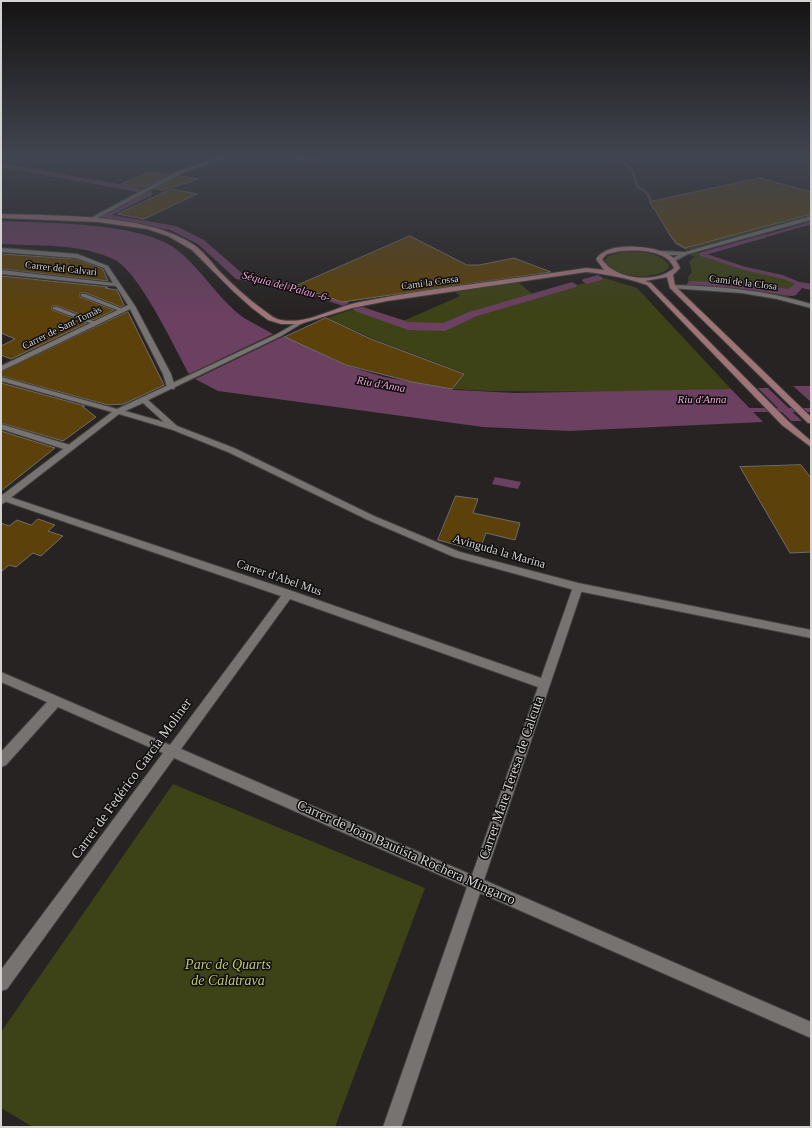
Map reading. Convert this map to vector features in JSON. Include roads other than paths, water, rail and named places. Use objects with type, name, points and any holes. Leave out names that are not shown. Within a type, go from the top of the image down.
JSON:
[{"type":"main road","points":[[1,216],[90,220],[148,228],[181,239],[196,250],[243,298],[280,322]]},
{"type":"main road","points":[[633,278],[654,278],[670,275],[677,268],[673,260],[660,253],[630,248],[612,250],[600,256],[599,259],[600,264],[610,272],[649,284],[785,423],[811,445]]},
{"type":"main road","name":"Camí la Cossa","points":[[586,270],[600,264]]},
{"type":"main road","name":"Camí la Cossa","points":[[280,322],[302,321],[358,304],[586,270],[610,272]]},
{"type":"main road","points":[[670,275],[672,287],[811,421]]},
{"type":"street","points":[[90,220],[111,209]]},
{"type":"street","points":[[673,260],[686,253],[811,218]]},
{"type":"street","points":[[1,250],[63,254],[93,261],[106,267],[132,306],[167,374],[171,387]]},
{"type":"street","points":[[660,253],[686,253]]},
{"type":"street","name":"Carrer del Calvari","points":[[1,272],[118,285]]},
{"type":"street","name":"Camí de la Closa","points":[[672,287],[730,289],[762,293],[811,306]]},
{"type":"street","points":[[83,295],[122,310]]},
{"type":"street","name":"Carrer de Sant Tomàs","points":[[1,369],[132,306]]},
{"type":"street","points":[[54,308],[95,323]]},
{"type":"street","points":[[2,499],[118,412],[193,378],[281,334],[302,321]]},
{"type":"street","points":[[280,322],[281,334]]},
{"type":"street","points":[[1,379],[176,428]]},
{"type":"street","points":[[144,400],[176,428]]},
{"type":"street","points":[[1,426],[70,448]]},
{"type":"street","name":"Avinguda la Marina","points":[[176,428],[231,450],[371,518],[457,555],[578,587],[811,634]]},
{"type":"street","name":"Carrer d'Abel Mus","points":[[2,499],[288,594],[544,684]]},
{"type":"street","name":"Carrer Mare Teresa de Calcuta","points":[[392,1127],[578,587]]},
{"type":"street","name":"Carrer de Fedérico García Moliner","points":[[1,983],[288,594]]},
{"type":"street","name":"Carrer de Joan Bautista Rochera Mingarro","points":[[1,677],[811,1030]]},
{"type":"street","points":[[1,761],[56,701]]},
{"type":"water","points":[[1,221],[92,226],[117,229],[160,240],[176,249],[184,256],[235,311],[244,318],[273,334],[189,374],[156,312],[135,279],[124,267],[115,260],[102,255],[74,248],[44,245],[1,244]]},
{"type":"water","points":[[284,336],[345,365],[384,377],[456,390],[516,393],[731,389],[763,422],[569,431],[483,427],[218,391],[195,379]]},
{"type":"water","points":[[793,386],[811,386],[811,402]]},
{"type":"water","points":[[758,388],[768,388],[802,421],[791,421]]},
{"type":"water","points":[[495,477],[521,482],[518,489],[492,484]]},
{"type":"waterway","name":"Séquia del Palau -6-","points":[[118,209],[103,216],[173,228],[201,242],[240,277],[304,289],[343,303]]},
{"type":"waterway","points":[[762,237],[811,223]]},
{"type":"waterway","points":[[672,236],[677,243],[686,248]]},
{"type":"waterway","points":[[702,254],[765,236]]},
{"type":"waterway","points":[[701,254],[743,268],[783,277],[800,284]]},
{"type":"waterway","name":"Séquia del Palau -6-","points":[[587,281],[598,278]]},
{"type":"waterway","name":"Séquia del Palau -6-","points":[[692,284],[742,286],[792,293],[800,284],[811,287]]},
{"type":"waterway","name":"Séquia del Palau -6-","points":[[359,309],[408,326],[445,327],[473,314],[572,285]]},
{"type":"waterway","name":"Riu d'Anna","points":[[743,410],[811,410]]},
{"type":"park label","name":"Parc de Quarts de Calatrava","points":[[228,974]]}]
